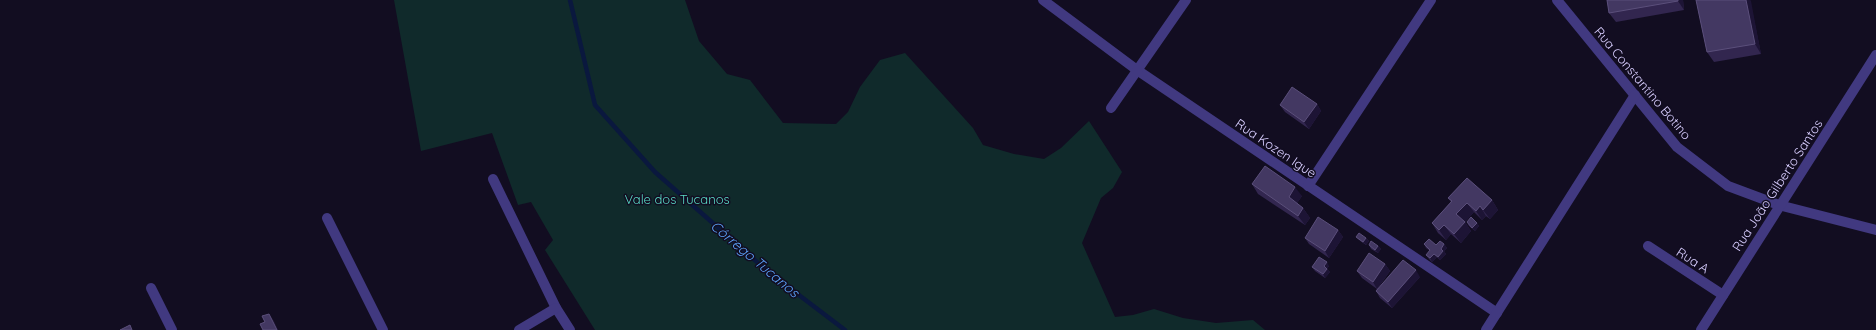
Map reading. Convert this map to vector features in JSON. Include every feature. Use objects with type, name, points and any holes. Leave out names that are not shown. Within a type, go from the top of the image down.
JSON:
[{"type":"street","name":"Rua Kozen Igue","points":[[1043,0],[1138,70],[1497,313]]},
{"type":"street","points":[[1111,108],[1186,0]]},
{"type":"street","points":[[1308,186],[1431,0]]},
{"type":"street","name":"Rua Constantino Botino","points":[[1557,0],[1677,147],[1728,186],[1780,205],[1876,230]]},
{"type":"street","name":"Rua João Gilberto Santos","points":[[1701,330],[1876,55]]},
{"type":"street","points":[[1486,330],[1635,95]]},
{"type":"street","points":[[493,179],[556,308],[570,330]]},
{"type":"street","points":[[327,218],[383,330]]},
{"type":"street","name":"Rua A","points":[[1648,246],[1723,295]]},
{"type":"street","points":[[152,288],[172,330]]},
{"type":"street","points":[[519,330],[556,308]]},
{"type":"green space","name":"Vale dos Tucanos","points":[[394,0],[685,0],[699,41],[727,74],[750,80],[783,123],[836,124],[848,112],[860,87],[880,60],[905,53],[973,128],[983,145],[1014,154],[1044,159],[1061,148],[1089,121],[1122,172],[1113,188],[1101,198],[1082,243],[1115,317],[1133,315],[1154,309],[1183,318],[1216,323],[1253,320],[1265,330],[595,330],[545,250],[553,240],[531,202],[518,205],[492,133],[421,151]]},
{"type":"building","points":[[1607,0],[1678,0],[1678,1],[1609,13]]},
{"type":"building","points":[[1696,0],[1746,0],[1755,44],[1707,52]]},
{"type":"building","points":[[1292,87],[1317,104],[1304,122],[1280,105]]},
{"type":"building","points":[[1265,166],[1295,187],[1289,197],[1303,208],[1298,216],[1252,184]]},
{"type":"building","points":[[1467,178],[1492,200],[1483,210],[1480,206],[1476,211],[1467,203],[1456,214],[1465,222],[1454,234],[1444,225],[1439,230],[1432,223],[1452,201],[1448,198]]},
{"type":"building","points":[[1318,217],[1338,230],[1325,251],[1305,238]]},
{"type":"building","points":[[1471,217],[1477,223],[1472,228],[1467,222]]},
{"type":"building","points":[[1359,233],[1366,238],[1363,242],[1356,237]]},
{"type":"building","points":[[1429,239],[1436,245],[1440,241],[1444,244],[1441,249],[1443,251],[1438,257],[1434,254],[1430,258],[1426,255],[1430,250],[1424,244]]},
{"type":"building","points":[[1371,241],[1378,246],[1375,250],[1369,245]]},
{"type":"building","points":[[1369,253],[1385,264],[1373,282],[1357,271]]},
{"type":"building","points":[[1319,257],[1327,262],[1324,266],[1327,269],[1323,274],[1312,267]]},
{"type":"building","points":[[1403,260],[1416,270],[1388,302],[1376,291]]},
{"type":"building","points":[[269,314],[277,330],[263,330],[260,324],[265,322],[262,316]]},
{"type":"building","points":[[130,325],[132,330],[120,330]]},
{"type":"waterway","name":"Córrego Tucanos","points":[[570,0],[595,105],[655,172],[766,270],[845,330]]}]
